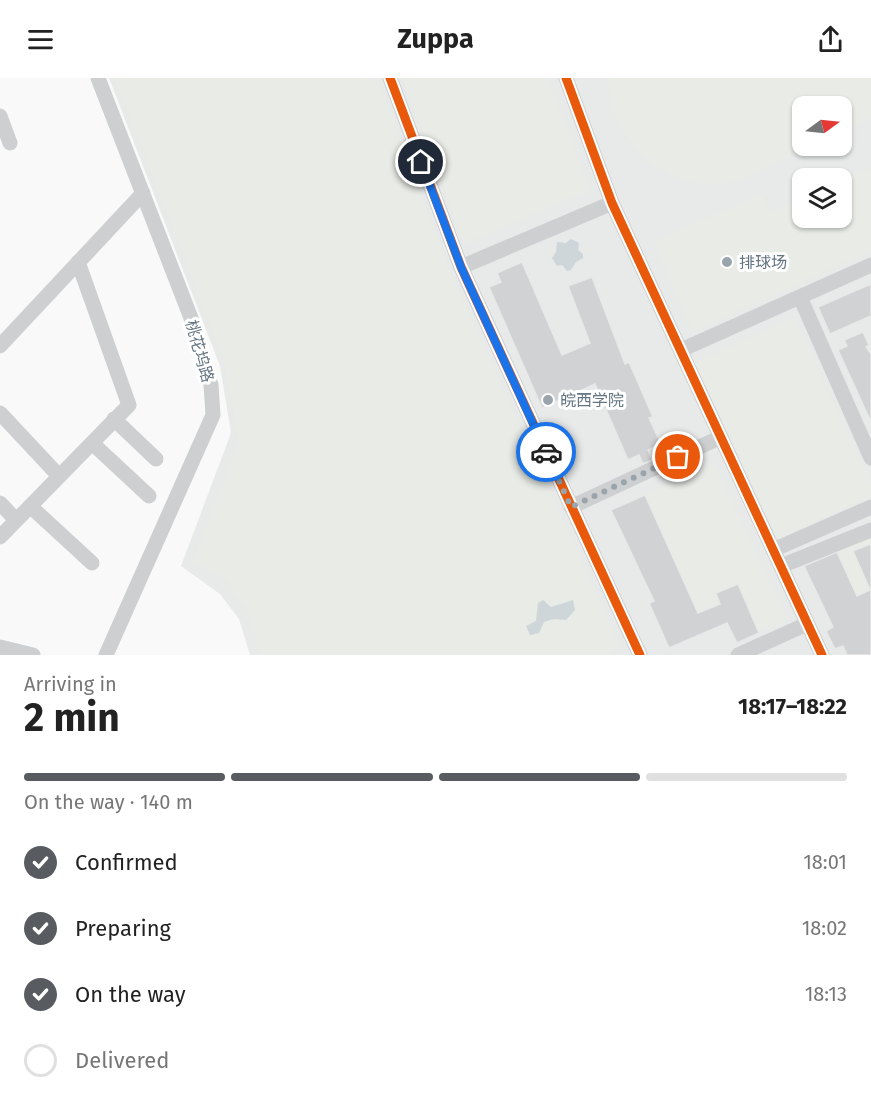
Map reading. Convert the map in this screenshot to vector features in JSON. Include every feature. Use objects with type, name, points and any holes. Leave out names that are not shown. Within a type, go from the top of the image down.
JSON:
[{"type":"street","name":"桃花坞路","points":[[98,78],[191,318],[211,385],[213,415],[106,655]]},
{"type":"street","points":[[390,78],[461,267],[637,654]]},
{"type":"street","points":[[566,78],[612,203],[822,655]]},
{"type":"street","points":[[0,116],[10,143]]},
{"type":"street","points":[[0,346],[143,193]]},
{"type":"street","points":[[461,267],[612,203]]},
{"type":"street","points":[[0,537],[129,405],[78,262]]},
{"type":"street","points":[[681,350],[871,265]]},
{"type":"street","points":[[800,297],[871,458]]},
{"type":"street","points":[[0,413],[59,476]]},
{"type":"street","points":[[114,419],[156,459]]},
{"type":"street","points":[[571,507],[721,437]]},
{"type":"street","points":[[92,443],[149,496]]},
{"type":"street","points":[[0,503],[16,520]]},
{"type":"street","points":[[30,506],[92,563]]},
{"type":"street","points":[[773,550],[871,507]]},
{"type":"street","points":[[781,567],[871,530]]},
{"type":"street","points":[[738,655],[807,624]]},
{"type":"street","points":[[0,647],[33,655]]},
{"type":"shaded area","name":"皖西学院","points":[[109,78],[871,78],[871,655],[250,655],[239,619],[220,594],[181,566],[231,433],[220,366]]},
{"type":"shaded area","points":[[115,78],[377,78],[453,278],[619,644],[609,655],[259,655],[250,615],[223,577],[192,563],[239,443],[224,362]]},
{"type":"shaded area","points":[[402,78],[548,78],[590,190],[464,244]]},
{"type":"shaded area","points":[[608,78],[871,78],[871,118],[852,127],[852,96],[792,96],[792,155],[727,183],[705,184],[683,180],[663,170],[645,157],[630,140],[618,121],[611,100]]},
{"type":"shaded area","name":"排球场","points":[[871,167],[871,251],[693,332],[654,241],[762,194],[770,212],[792,202],[792,228],[852,228],[852,176]]},
{"type":"shaded area","points":[[571,239],[579,243],[578,250],[583,254],[583,258],[567,271],[562,265],[557,266],[552,258],[556,252],[557,242],[566,243]]},
{"type":"shaded area","points":[[794,318],[871,483],[871,496],[778,539],[695,362]]},
{"type":"shaded area","points":[[714,464],[788,620],[759,633],[738,584],[716,593],[720,604],[698,613],[645,495]]},
{"type":"shaded area","points":[[871,536],[871,608],[856,598],[837,552]]},
{"type":"shaded area","points":[[543,600],[551,607],[573,600],[575,610],[566,620],[554,619],[544,622],[539,633],[530,635],[526,626],[536,621],[538,603]]},
{"type":"building","points":[[522,262],[562,355],[590,343],[568,286],[592,277],[625,364],[629,362],[653,417],[649,418],[661,444],[648,450],[652,460],[643,464],[639,455],[628,460],[595,384],[542,408],[489,287],[501,282],[497,273]]},
{"type":"building","points":[[871,284],[871,316],[830,334],[818,307]]},
{"type":"building","points":[[863,332],[869,345],[866,347],[871,354],[871,422],[838,350],[847,346],[844,340]]},
{"type":"building","points":[[645,495],[698,613],[720,604],[716,593],[738,584],[759,633],[737,643],[727,623],[669,648],[649,603],[654,601],[611,510]]},
{"type":"building","points":[[871,544],[871,655],[847,655],[843,646],[835,649],[826,631],[833,627],[804,566],[837,552],[857,596],[870,590],[853,551]]},
{"type":"cycle path","points":[[390,78],[461,267],[640,655]]},
{"type":"cycle path","points":[[566,78],[612,203],[822,655]]},
{"type":"way so far","points":[[546,452],[571,507],[678,457]]},
{"type":"place","name":"排球场","points":[[727,262]]},
{"type":"place","name":"皖西学院","points":[[548,400]]},
{"type":"route","points":[[421,162],[461,267],[546,452]]}]
